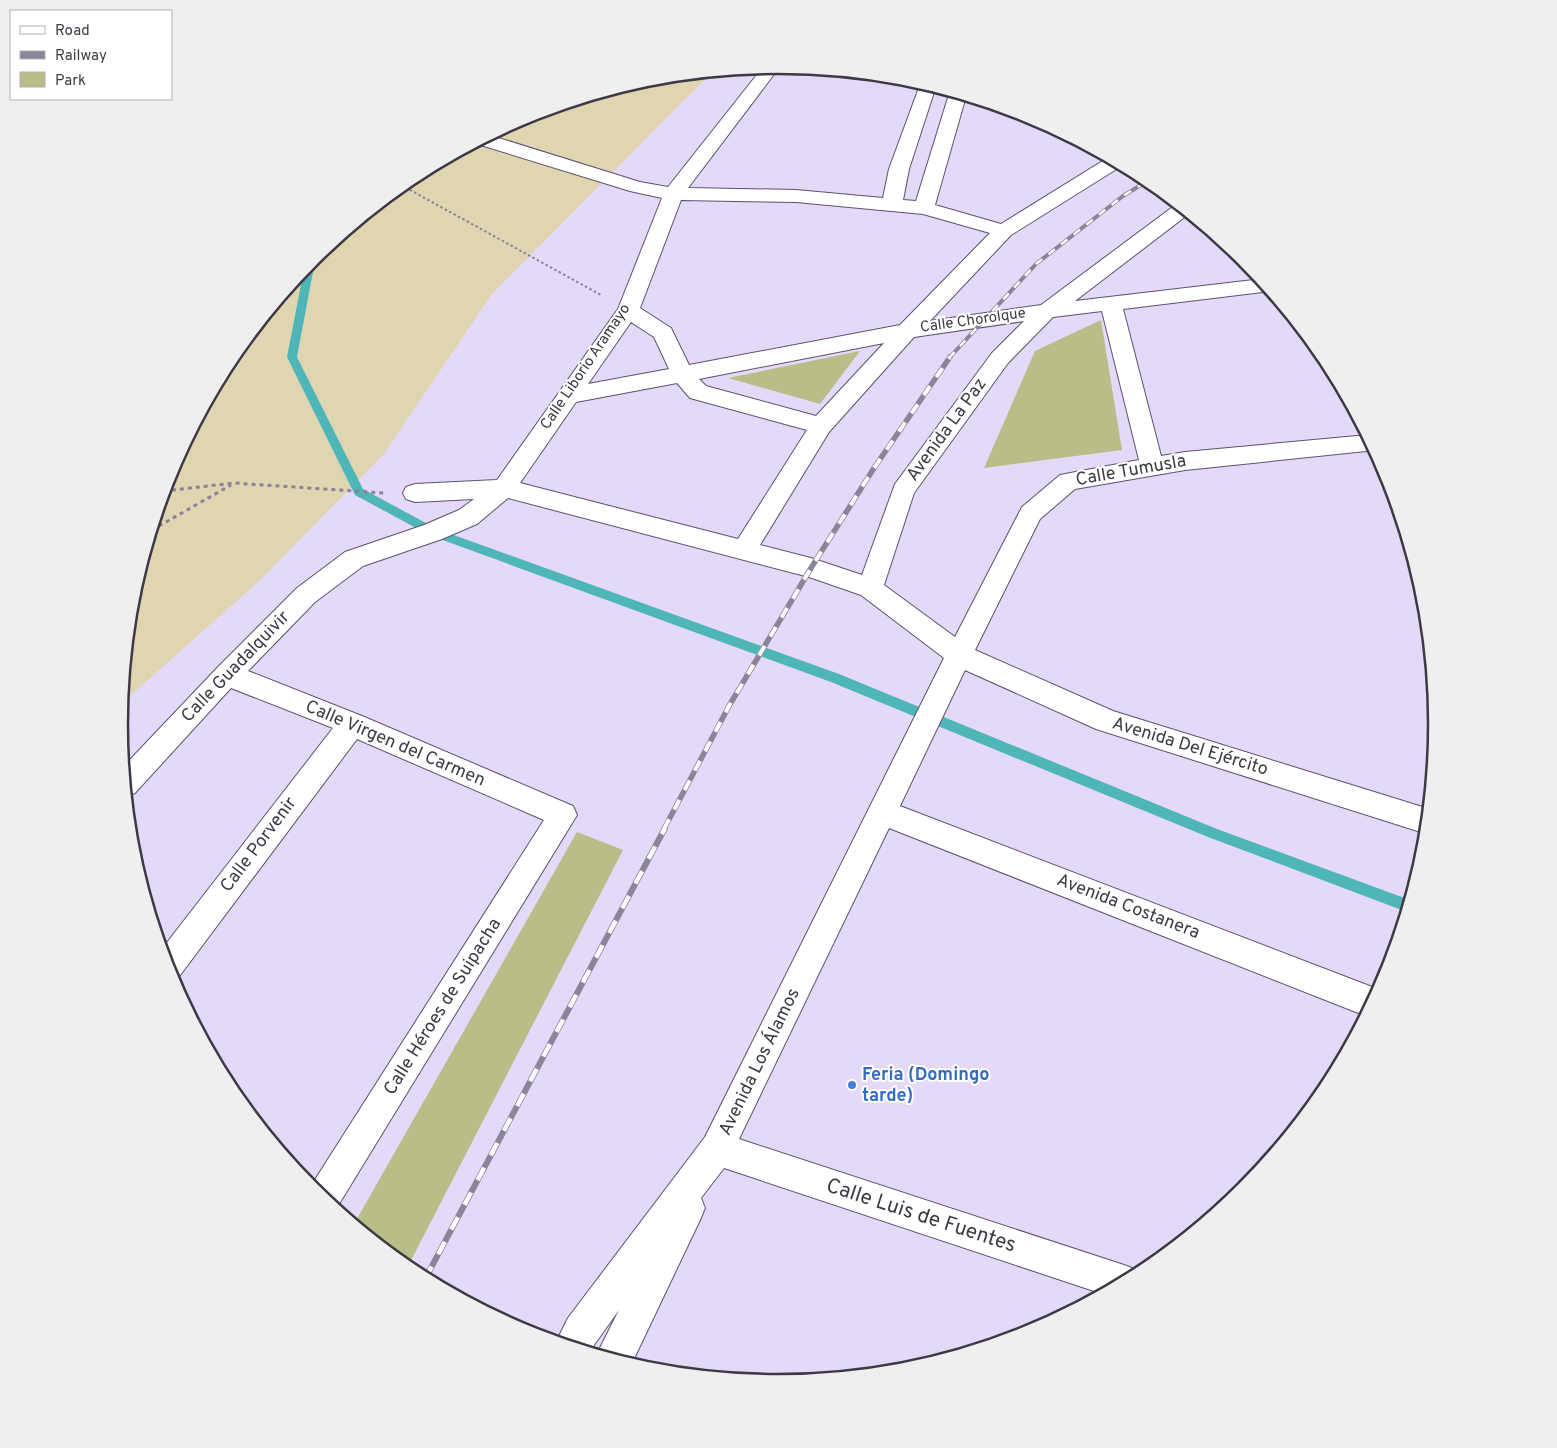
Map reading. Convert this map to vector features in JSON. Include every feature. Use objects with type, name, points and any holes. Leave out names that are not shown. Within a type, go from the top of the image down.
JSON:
[{"type":"street","name":"Calle Liborio Aramayo","points":[[354,559],[433,532],[468,517],[504,488],[628,310],[674,194],[767,74]]},
{"type":"street","points":[[892,205],[899,169],[926,91]]},
{"type":"street","points":[[924,208],[956,99]]},
{"type":"street","points":[[490,142],[637,187],[674,194],[796,196],[924,208],[1004,232]]},
{"type":"street","points":[[744,551],[821,426],[907,331],[1004,232],[1110,165]]},
{"type":"street","name":"Avenida La Paz","points":[[870,588],[903,490],[1000,358],[1047,311],[1179,212]]},
{"type":"street","name":"Calle Chorolque","points":[[568,396],[907,331],[1047,311],[1259,286]]},
{"type":"street","points":[[1111,304],[1152,466]]},
{"type":"street","points":[[628,310],[663,333],[682,374],[698,392],[821,426]]},
{"type":"street","name":"Calle Tumusla","points":[[959,655],[1031,513],[1068,481],[1185,461],[1365,444]]},
{"type":"street","points":[[415,494],[504,488],[811,568],[870,588],[959,655]]},
{"type":"street","name":"Calle Guadalquivir","points":[[131,778],[226,675],[306,595],[354,559]]},
{"type":"street","name":"Avenida Los Álamos","points":[[575,1342],[581,1331],[717,1149],[959,655]]},
{"type":"street","name":"Avenida Del Ejército","points":[[959,655],[1106,721],[1421,819]]},
{"type":"street","name":"Calle Virgen del Carmen","points":[[226,675],[352,724],[563,815]]},
{"type":"street","name":"Calle Porvenir","points":[[173,959],[352,724]]},
{"type":"street","name":"Avenida Costanera","points":[[883,812],[1367,1001]]},
{"type":"street","name":"Calle Héroes de Suipacha","points":[[327,1192],[563,815]]},
{"type":"street","points":[[617,1354],[717,1149]]},
{"type":"street","name":"Calle Luis de Fuentes","points":[[717,1149],[1115,1280]]},
{"type":"path","points":[[409,189],[628,310]]},
{"type":"path","points":[[160,526],[234,483]]},
{"type":"path","points":[[172,490],[234,483],[415,494]]},
{"type":"green space","points":[[1101,320],[1122,450],[984,468],[1035,351]]},
{"type":"green space","points":[[860,351],[820,404],[728,378]]},
{"type":"green space","points":[[577,832],[623,850],[411,1260],[357,1219]]},
{"type":"sand","points":[[706,78],[492,294],[383,455],[258,582],[129,697],[134,639],[150,556],[178,475],[195,436],[215,399],[263,328],[290,295],[350,235],[383,208],[417,183],[491,141],[569,108],[652,86]]},
{"type":"waterway","points":[[307,277],[292,357],[359,492],[433,532],[835,678],[1213,833],[1403,904]]},
{"type":"railway","points":[[949,358],[1036,264],[1123,196],[1142,184]]},
{"type":"railway","points":[[664,829],[729,706],[811,568],[874,468],[950,357]]},
{"type":"railway","points":[[429,1272],[665,828]]},
{"type":"place","name":"Feria (Domingo tarde)","points":[[852,1085]]}]
